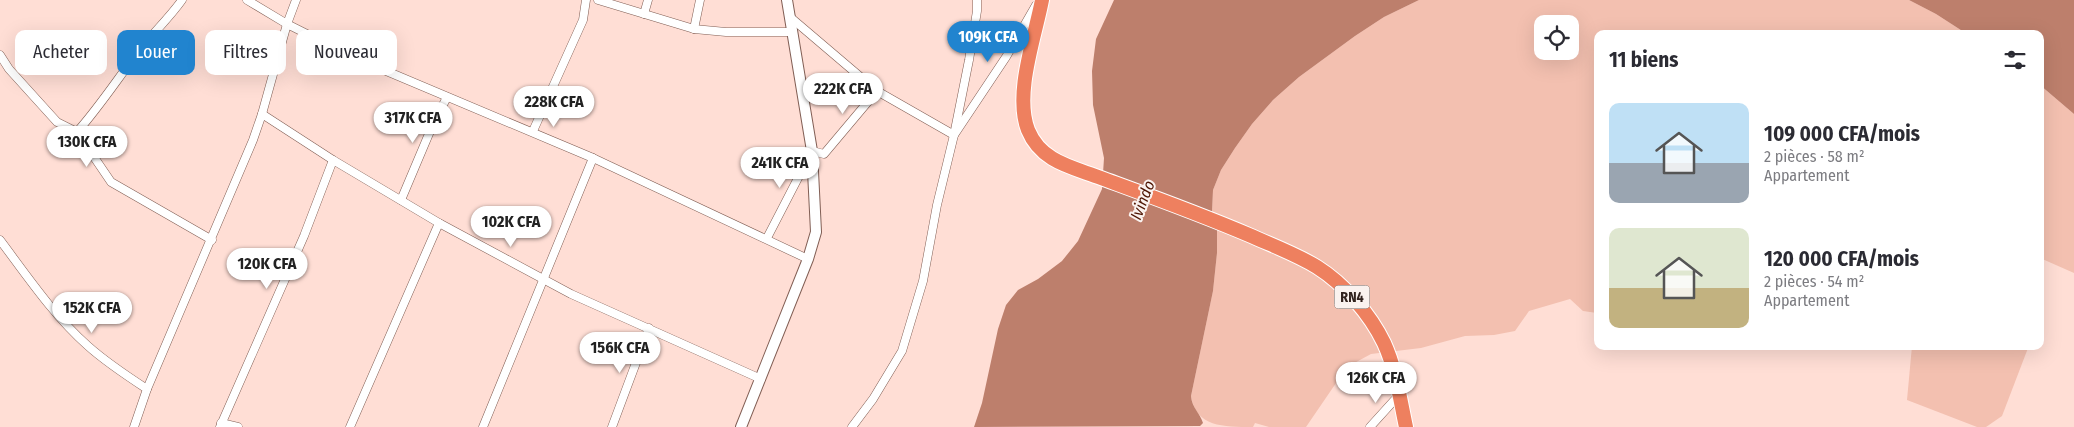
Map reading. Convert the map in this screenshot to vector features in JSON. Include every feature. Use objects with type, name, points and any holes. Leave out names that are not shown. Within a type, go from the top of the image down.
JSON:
[{"type":"highway","name":"RN4","points":[[1041,0],[1022,98],[1028,130],[1037,144],[1051,158],[1064,166],[1099,177],[1230,227],[1281,249],[1318,268],[1352,297],[1384,343],[1395,374],[1406,427]]},
{"type":"street","points":[[77,132],[143,46],[172,15],[182,0]]},
{"type":"street","points":[[247,0],[287,24],[353,57],[447,98],[533,131],[808,258]]},
{"type":"street","points":[[134,427],[147,389],[212,240],[262,114],[287,24],[296,0]]},
{"type":"street","points":[[533,131],[583,20],[586,0]]},
{"type":"street","points":[[598,0],[694,29],[726,32],[794,32]]},
{"type":"street","points":[[644,14],[648,0]]},
{"type":"street","points":[[694,29],[700,0]]},
{"type":"street","points":[[741,427],[808,258],[816,232],[812,151],[794,32],[787,0]]},
{"type":"street","points":[[852,427],[873,399],[902,351],[923,281],[936,205],[954,135],[975,21],[977,0]]},
{"type":"street","points":[[954,135],[1041,0]]},
{"type":"street","points":[[790,16],[877,91],[954,135]]},
{"type":"street","points":[[0,55],[58,122],[77,132],[111,182],[212,240]]},
{"type":"street","points":[[812,151],[824,154],[877,91]]},
{"type":"street","points":[[401,200],[431,129],[447,98]]},
{"type":"street","points":[[262,114],[333,160],[439,223],[571,294],[760,379]]},
{"type":"street","points":[[767,238],[812,151]]},
{"type":"street","points":[[483,427],[594,158]]},
{"type":"street","points":[[238,427],[220,425],[304,236],[333,160]]},
{"type":"street","points":[[350,427],[439,223]]},
{"type":"street","points":[[0,240],[43,298],[87,345],[120,372],[147,389]]},
{"type":"street","points":[[612,427],[649,328]]},
{"type":"street","points":[[1370,427],[1399,396]]},
{"type":"shaded area","points":[[1419,0],[1909,0],[1961,30],[1594,30],[1594,313],[1583,311],[1570,299],[1529,311],[1515,331],[1494,335],[1465,336],[1421,348],[1371,354],[1347,367],[1306,427],[1269,427],[1255,423],[1253,427],[1231,427],[1205,419],[1194,406],[1191,396],[1213,291],[1217,253],[1217,229],[1212,212],[1213,190],[1221,170],[1252,124],[1273,100],[1299,77],[1384,17]]},
{"type":"shaded area","points":[[2044,88],[2074,114],[2074,273],[2044,260]]},
{"type":"shaded area","points":[[1912,350],[2027,350],[2002,416],[1986,427],[1977,427],[1907,400]]},
{"type":"water","name":"Ivindo","points":[[1114,0],[1419,0],[1384,17],[1299,77],[1273,100],[1252,124],[1221,170],[1213,190],[1212,212],[1217,229],[1217,253],[1213,291],[1191,396],[1203,423],[1200,426],[974,427],[982,403],[998,329],[1006,305],[1018,290],[1038,279],[1062,261],[1078,241],[1102,189],[1104,158],[1093,105],[1092,71],[1096,39]]},
{"type":"water","points":[[1909,0],[2074,0],[2074,114],[2044,88],[2044,30],[1961,30]]}]
